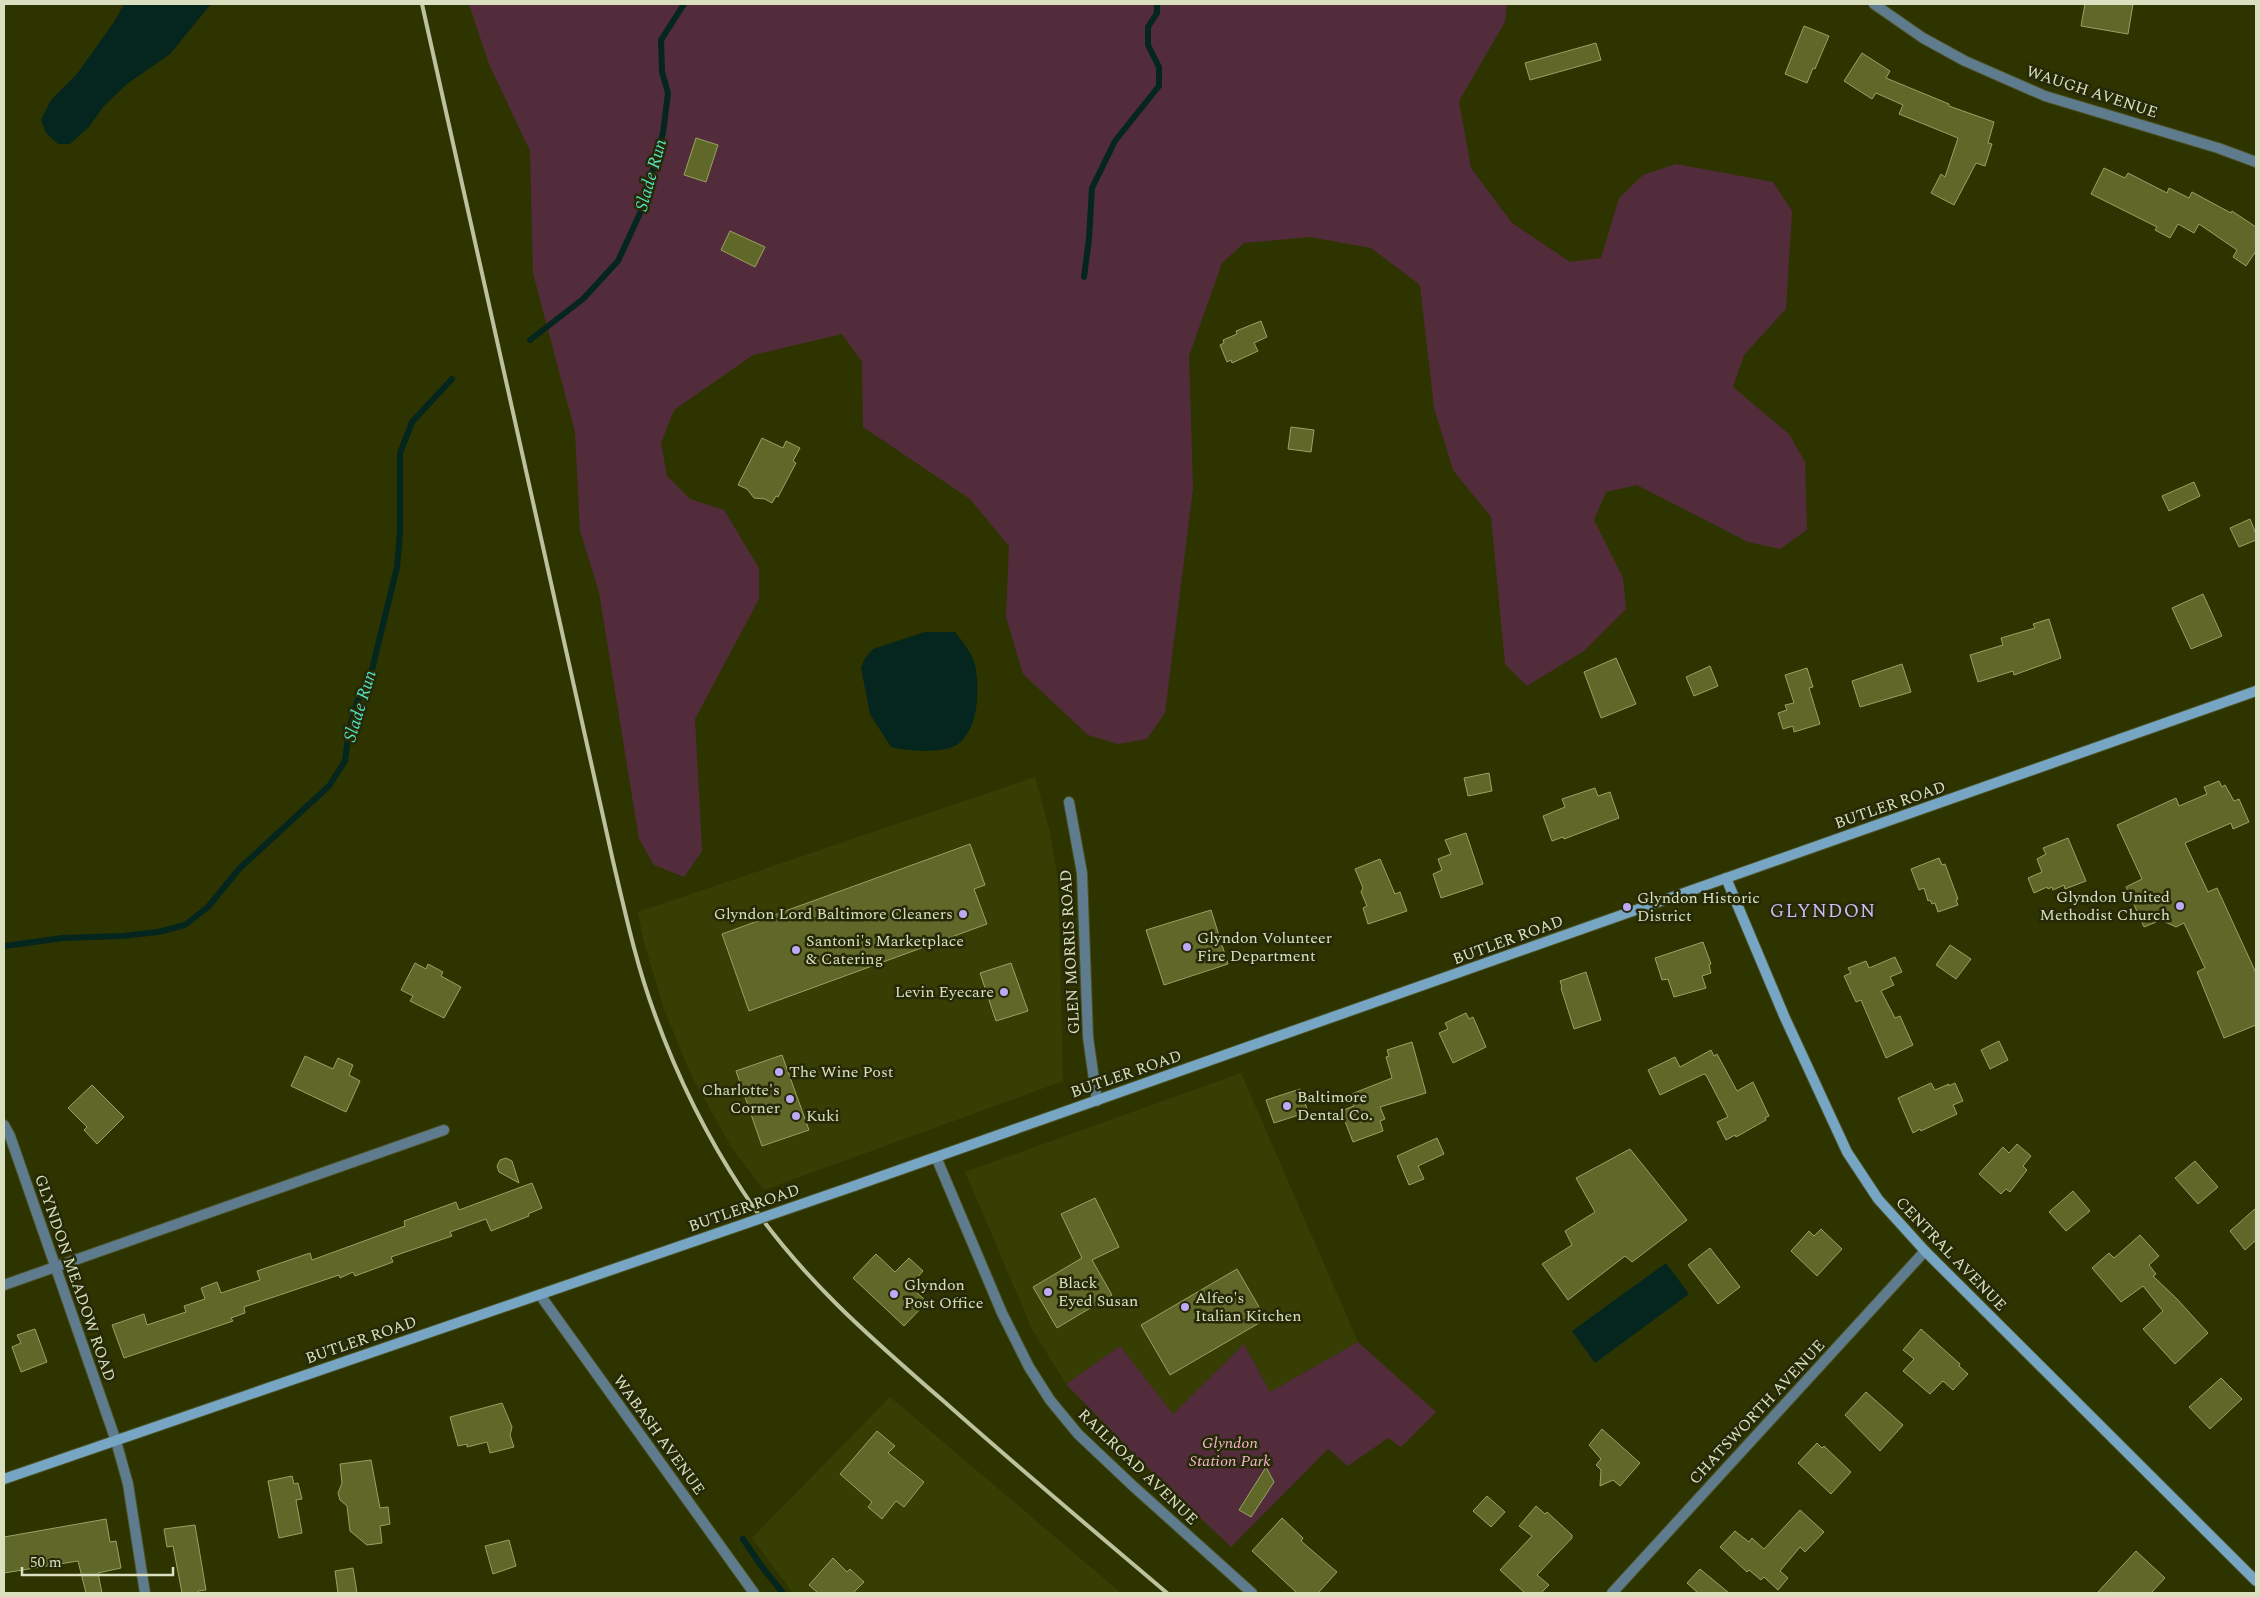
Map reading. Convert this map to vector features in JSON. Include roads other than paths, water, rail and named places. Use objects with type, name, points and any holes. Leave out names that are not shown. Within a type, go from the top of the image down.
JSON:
[{"type":"main road","name":"BUTLER ROAD","points":[[4,1479],[854,1186],[2256,691]]},
{"type":"main road","name":"CENTRAL AVENUE","points":[[1726,878],[1792,1034],[1847,1152],[1878,1200],[1925,1251],[2256,1581]]},
{"type":"street","name":"WAUGH AVENUE","points":[[1874,4],[1923,38],[1965,60],[2045,96],[2218,148],[2256,162]]},
{"type":"street","name":"GLEN MORRIS ROAD","points":[[1069,802],[1082,873],[1087,1020],[1096,1101]]},
{"type":"street","name":"GLYNDON MEADOW ROAD","points":[[4,1126],[10,1136],[57,1266],[116,1441],[128,1484],[145,1593]]},
{"type":"street","points":[[4,1285],[444,1130]]},
{"type":"street","name":"RAILROAD AVENUE","points":[[936,1157],[1002,1313],[1028,1367],[1050,1400],[1078,1434],[1252,1593]]},
{"type":"street","name":"CHATSWORTH AVENUE","points":[[1612,1593],[1925,1251]]},
{"type":"street","name":"WABASH AVENUE","points":[[540,1294],[754,1593]]},
{"type":"water","points":[[124,4],[211,4],[170,54],[127,84],[103,107],[89,127],[70,144],[58,144],[46,133],[41,120],[51,100],[77,74],[114,22]]},
{"type":"water","points":[[925,632],[955,632],[969,652],[974,661],[977,675],[974,718],[965,737],[952,747],[925,751],[891,747],[870,714],[861,668],[865,658],[873,649]]},
{"type":"water","points":[[1666,1263],[1689,1294],[1595,1363],[1572,1331]]},
{"type":"waterway","name":"Slade Run","points":[[530,340],[583,299],[618,261],[647,198],[663,133],[668,93],[662,72],[661,40],[684,4]]},
{"type":"waterway","points":[[1084,277],[1089,239],[1092,188],[1115,141],[1159,86],[1159,67],[1148,45],[1148,27],[1157,13],[1157,4]]},
{"type":"waterway","name":"Slade Run","points":[[4,946],[63,938],[122,936],[158,932],[185,925],[208,907],[239,869],[329,786],[345,761],[349,730],[357,702],[370,678],[397,567],[400,533],[400,453],[412,422],[452,379]]},
{"type":"waterway","points":[[743,1539],[783,1593]]},
{"type":"railway","points":[[422,4],[626,918],[648,994],[682,1081],[716,1148],[742,1190],[786,1250],[811,1278],[892,1356],[1167,1593]]},
{"type":"place","name":"Glyndon United Methodist Church","points":[[2180,906]]},
{"type":"place","name":"Glyndon Historic District","points":[[1627,907]]},
{"type":"place","name":"Glyndon Lord Baltimore Cleaners","points":[[963,914]]},
{"type":"place","name":"Glyndon Volunteer Fire Department","points":[[1187,947]]},
{"type":"place","name":"Santoni's Marketplace & Catering","points":[[796,950]]},
{"type":"place","name":"Levin Eyecare","points":[[1004,992]]},
{"type":"place","name":"The Wine Post","points":[[779,1072]]},
{"type":"place","name":"Charlotte's Corner","points":[[790,1099]]},
{"type":"place","name":"Baltimore Dental Co.","points":[[1287,1106]]},
{"type":"place","name":"Kuki","points":[[796,1116]]},
{"type":"place","name":"Black Eyed Susan","points":[[1048,1292]]},
{"type":"place","name":"Glyndon Post Office","points":[[894,1294]]},
{"type":"place","name":"Alfeo's Italian Kitchen","points":[[1185,1307]]},
{"type":"district","name":"GLYNDON","points":[[1823,911]]},
{"type":"park label","name":"Glyndon Station Park","points":[[1230,1452]]}]
